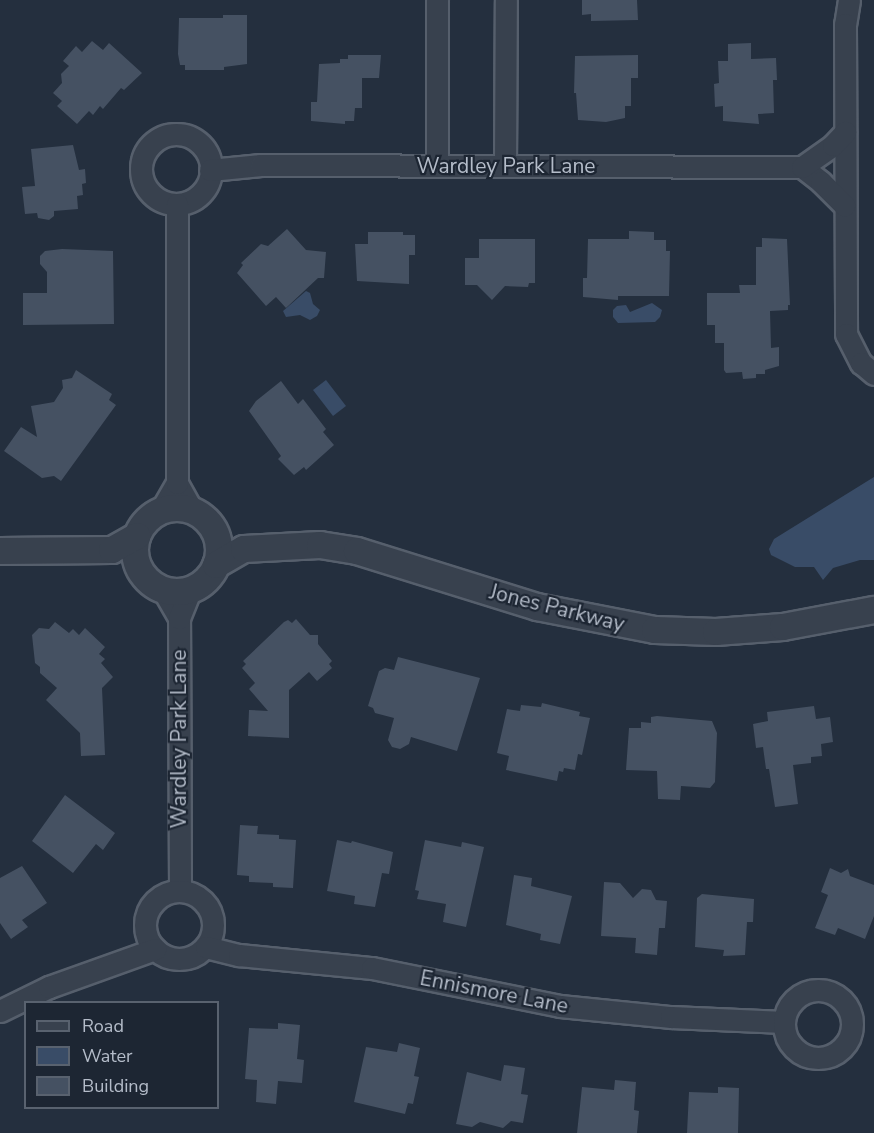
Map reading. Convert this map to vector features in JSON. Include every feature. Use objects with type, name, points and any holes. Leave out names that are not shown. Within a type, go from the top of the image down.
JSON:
[{"type":"street","points":[[437,0],[437,166]]},
{"type":"street","points":[[505,166],[506,0]]},
{"type":"street","points":[[849,0],[845,24],[843,205],[846,334],[861,363],[874,374]]},
{"type":"street","points":[[843,205],[821,182],[802,167],[833,145],[845,132]]},
{"type":"street","points":[[172,134],[194,140],[208,157],[210,170],[204,190],[196,198],[177,204],[163,202],[153,196],[145,187],[141,164],[152,144],[172,134]]},
{"type":"street","name":"Wardley Park Lane","points":[[210,170],[261,165],[802,167]]},
{"type":"street","points":[[177,204],[177,483],[193,512]]},
{"type":"street","points":[[139,568],[135,554],[137,536],[144,524],[160,512],[177,483]]},
{"type":"street","points":[[112,550],[139,568],[151,584],[163,590],[176,593],[190,591],[208,578],[216,566],[219,552],[217,537],[206,519],[179,508],[160,512]]},
{"type":"street","points":[[0,551],[112,550],[137,536]]},
{"type":"street","name":"Jones Parkway","points":[[217,537],[244,549],[320,545],[357,551],[537,607],[655,630],[716,632],[783,627],[874,610]]},
{"type":"street","name":"Jones Parkway","points":[[216,566],[244,549]]},
{"type":"street","points":[[163,590],[179,618]]},
{"type":"street","name":"Wardley Park Lane","points":[[180,890],[179,618],[190,591]]},
{"type":"street","points":[[180,890],[194,893],[210,909],[213,932],[206,946],[191,957],[180,960],[168,958],[155,948],[146,934],[147,912],[161,895],[180,890]]},
{"type":"street","name":"Ennismore Lane","points":[[206,946],[239,955],[372,968],[560,1006],[671,1017],[784,1022]]},
{"type":"street","points":[[0,1011],[49,987],[155,948]]},
{"type":"water","points":[[306,291],[310,293],[313,304],[320,310],[317,316],[310,320],[300,315],[286,317],[283,311]]},
{"type":"water","points":[[652,303],[662,310],[655,322],[618,323],[613,317],[613,310],[617,306],[626,305],[630,312]]},
{"type":"water","points":[[326,380],[346,406],[333,416],[313,390]]},
{"type":"water","points":[[874,477],[874,560],[860,560],[833,568],[823,580],[814,567],[795,567],[771,555],[769,549],[774,539]]},
{"type":"building","points":[[582,0],[637,0],[638,20],[591,21],[591,14],[582,15]]},
{"type":"building","points":[[223,15],[247,15],[247,64],[224,67],[224,70],[185,70],[185,65],[180,65],[178,54],[179,18],[223,18]]},
{"type":"building","points":[[92,41],[103,50],[109,43],[142,73],[124,90],[121,88],[103,109],[100,106],[93,115],[89,111],[77,124],[57,106],[62,101],[53,93],[62,83],[61,74],[69,66],[63,61],[76,46],[82,52]]},
{"type":"building","points":[[751,43],[751,59],[776,58],[777,80],[773,80],[774,113],[758,114],[759,124],[723,121],[723,106],[715,107],[714,84],[719,83],[718,61],[728,61],[728,44]]},
{"type":"building","points":[[348,55],[381,55],[379,78],[362,78],[362,108],[355,108],[354,121],[345,121],[345,124],[311,121],[311,102],[317,102],[319,64],[340,63],[340,59],[348,59]]},
{"type":"building","points":[[638,55],[638,78],[631,78],[631,106],[625,106],[625,118],[606,122],[578,120],[576,93],[574,93],[575,56]]},
{"type":"building","points":[[73,145],[79,170],[85,169],[86,183],[82,184],[83,195],[77,196],[78,209],[54,211],[54,216],[49,220],[38,218],[37,213],[25,214],[22,187],[35,186],[31,149]]},
{"type":"building","points":[[287,229],[306,250],[326,252],[324,278],[318,278],[286,308],[276,297],[266,306],[237,273],[243,265],[241,263],[261,244],[268,246]]},
{"type":"building","points":[[629,231],[654,232],[654,240],[666,240],[666,251],[670,251],[669,296],[618,296],[618,300],[583,297],[583,278],[587,278],[588,239],[629,239]]},
{"type":"building","points":[[368,232],[403,232],[403,235],[415,235],[415,255],[409,255],[409,284],[357,281],[355,244],[368,244]]},
{"type":"building","points":[[762,238],[787,239],[790,305],[788,305],[788,310],[770,311],[771,348],[779,347],[779,366],[765,370],[765,374],[756,374],[756,378],[743,379],[742,372],[726,373],[724,370],[724,343],[715,343],[715,325],[707,325],[707,293],[740,293],[739,285],[756,285],[756,247],[762,247]]},
{"type":"building","points":[[479,239],[535,239],[535,283],[529,283],[528,287],[505,286],[492,300],[477,285],[465,285],[465,258],[479,258]]},
{"type":"building","points":[[62,249],[113,251],[114,324],[23,325],[23,293],[47,293],[47,272],[40,264],[40,256],[45,251]]},
{"type":"building","points":[[76,370],[112,394],[109,400],[116,405],[61,481],[54,476],[42,478],[4,451],[21,427],[37,437],[31,406],[54,402],[63,388],[62,380],[72,378]]},
{"type":"building","points":[[281,381],[298,404],[303,399],[326,429],[323,432],[334,445],[306,470],[304,467],[294,475],[278,459],[281,456],[249,411],[256,401]]},
{"type":"building","points":[[296,619],[310,635],[318,635],[318,644],[332,661],[329,664],[332,668],[317,681],[309,672],[289,690],[289,738],[248,736],[249,710],[268,711],[249,689],[255,683],[242,668],[246,664],[243,661],[284,622],[288,620],[292,623]]},
{"type":"building","points":[[55,622],[69,633],[73,629],[79,635],[85,628],[105,647],[99,654],[105,659],[101,663],[113,677],[102,688],[105,755],[81,756],[80,733],[46,700],[57,688],[40,673],[40,667],[35,663],[32,635],[39,628],[49,629]]},
{"type":"building","points":[[398,657],[480,678],[457,751],[411,737],[409,744],[400,749],[392,747],[388,740],[394,718],[375,713],[373,708],[368,706],[379,671],[385,668],[394,670]]},
{"type":"building","points":[[542,703],[580,712],[579,716],[590,718],[582,755],[578,754],[575,770],[564,768],[563,772],[559,771],[557,781],[506,770],[509,756],[497,753],[507,709],[520,711],[521,705],[541,707]]},
{"type":"building","points":[[814,706],[816,719],[830,717],[833,742],[821,744],[822,756],[811,757],[811,763],[793,765],[798,804],[775,807],[769,769],[766,769],[763,747],[756,748],[753,724],[768,721],[767,712]]},
{"type":"building","points":[[651,717],[712,721],[717,733],[715,782],[710,788],[681,786],[680,800],[658,799],[657,771],[626,770],[629,728],[641,728],[641,722],[651,723]]},
{"type":"building","points":[[65,795],[115,833],[103,850],[96,844],[73,873],[32,841]]},
{"type":"building","points":[[240,825],[258,826],[257,834],[279,835],[279,839],[296,840],[293,888],[273,887],[273,883],[249,882],[249,876],[237,875]]},
{"type":"building","points":[[337,840],[351,843],[352,841],[393,852],[389,874],[382,873],[375,907],[354,904],[355,896],[327,891]]},
{"type":"building","points":[[425,840],[461,847],[462,842],[484,847],[466,927],[443,922],[446,904],[417,899],[419,891],[415,890]]},
{"type":"building","points":[[22,866],[47,903],[22,920],[28,927],[11,939],[0,923],[0,878]]},
{"type":"building","points":[[830,868],[841,873],[848,869],[850,876],[874,885],[874,916],[865,939],[838,928],[835,935],[815,928],[828,895],[821,892]]},
{"type":"building","points":[[514,875],[532,878],[531,886],[572,896],[560,944],[540,940],[541,934],[506,925]]},
{"type":"building","points":[[604,882],[620,883],[633,898],[642,889],[651,890],[656,900],[667,901],[665,928],[659,928],[657,955],[635,953],[636,938],[601,936]]},
{"type":"building","points":[[702,894],[754,899],[753,922],[747,922],[745,955],[723,956],[724,950],[695,947],[697,898]]},
{"type":"building","points":[[278,1023],[300,1025],[297,1059],[304,1060],[302,1083],[278,1081],[276,1104],[256,1102],[257,1080],[245,1079],[249,1028],[278,1029]]},
{"type":"building","points":[[399,1043],[420,1048],[414,1076],[419,1077],[413,1104],[408,1103],[405,1114],[354,1102],[366,1047],[397,1052]]},
{"type":"building","points":[[504,1065],[525,1068],[521,1094],[528,1095],[523,1123],[511,1121],[503,1128],[480,1122],[472,1127],[456,1124],[467,1072],[501,1081]]},
{"type":"building","points":[[615,1080],[636,1082],[634,1110],[639,1111],[637,1133],[577,1133],[582,1087],[614,1090]]},
{"type":"building","points":[[718,1087],[739,1088],[738,1133],[687,1133],[689,1092],[718,1093]]}]
